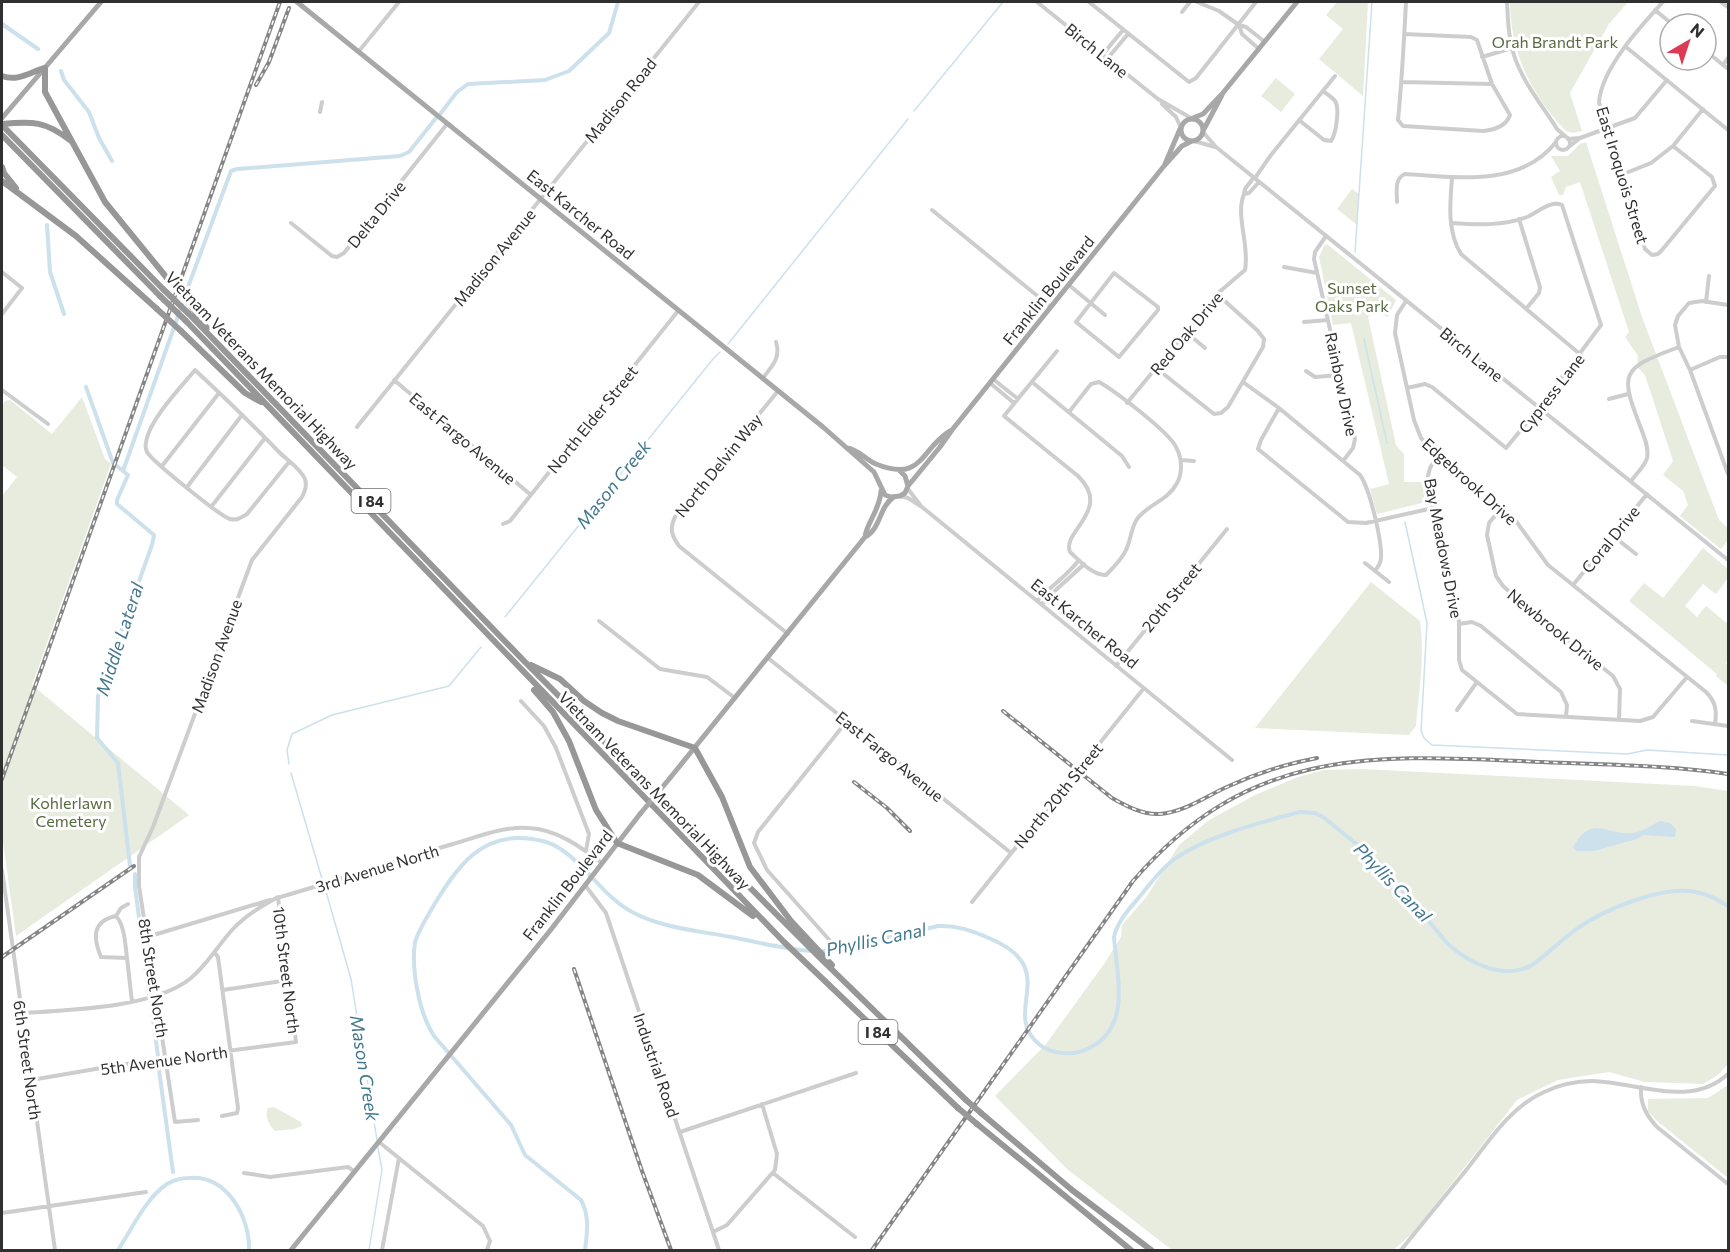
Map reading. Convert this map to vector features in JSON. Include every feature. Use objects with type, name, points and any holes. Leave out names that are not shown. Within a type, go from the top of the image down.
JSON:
[{"type":"highway","points":[[2,76],[15,79],[45,68],[45,92],[105,202],[191,306],[216,341]]},
{"type":"highway","points":[[2,125],[29,122],[45,124],[60,131],[71,141]]},
{"type":"highway","name":"Vietnam Veterans Memorial Highway","points":[[2,125],[13,142],[124,261],[186,321],[784,942],[958,1108],[1131,1251]]},
{"type":"highway","name":"Vietnam Veterans Memorial Highway","points":[[2,135],[13,142],[216,341],[525,662],[808,943]]},
{"type":"highway","points":[[2,166],[4,173],[31,203]]},
{"type":"highway","points":[[2,181],[104,259],[245,393],[267,405]]},
{"type":"highway","points":[[480,628],[553,712],[578,762],[596,810],[617,843],[698,876],[747,911],[784,942]]},
{"type":"highway","points":[[525,662],[560,679],[584,701],[602,713],[618,721],[695,748],[722,797],[750,867],[808,943]]},
{"type":"highway","name":"I 84","points":[[808,943],[864,1002],[966,1100],[1072,1190],[1151,1251]]},
{"type":"main road","points":[[2,118],[101,2]]},
{"type":"main road","name":"East Karcher Road","points":[[297,2],[847,448]]},
{"type":"main road","points":[[1222,94],[1200,138],[1193,141],[1183,137],[1180,127],[1185,121],[1203,114],[1222,94],[1297,2]]},
{"type":"main road","points":[[1192,118],[1200,122],[1203,132]]},
{"type":"main road","name":"Franklin Boulevard","points":[[1164,166],[1180,127]]},
{"type":"main road","name":"Franklin Boulevard","points":[[908,488],[1164,166],[1182,146],[1193,141]]},
{"type":"main road","name":"Franklin Boulevard","points":[[895,470],[906,469],[917,464],[945,434],[952,430]]},
{"type":"main road","points":[[847,448],[853,448],[873,463],[906,476],[908,488],[897,497],[885,495],[874,472],[847,448]]},
{"type":"main road","points":[[879,480],[882,474],[895,470]]},
{"type":"main road","name":"Franklin Boulevard","points":[[866,537],[866,531],[879,506],[881,490]]},
{"type":"main road","name":"Franklin Boulevard","points":[[291,1251],[640,814],[866,537],[871,534],[887,502],[897,497]]},
{"type":"street","points":[[359,51],[399,2]]},
{"type":"street","name":"Madison Road","points":[[541,199],[699,2]]},
{"type":"street","name":"Birch Lane","points":[[1037,2],[1158,99],[1176,117],[1180,127]]},
{"type":"street","points":[[1089,2],[1189,82],[1196,78],[1256,2]]},
{"type":"street","points":[[1182,12],[1190,2]]},
{"type":"street","points":[[1197,2],[1219,11],[1239,25],[1246,27],[1265,42]]},
{"type":"street","points":[[1404,34],[1471,37],[1477,40],[1492,84],[1508,112],[1509,118],[1505,124],[1483,132],[1400,124],[1398,120],[1406,2]]},
{"type":"street","points":[[1507,2],[1508,28],[1512,48],[1528,84],[1557,129],[1566,137],[1569,147]]},
{"type":"street","points":[[1663,2],[1626,47],[1728,130]]},
{"type":"street","points":[[1721,2],[1728,8]]},
{"type":"street","points":[[1239,25],[1242,34],[1259,48]]},
{"type":"street","points":[[1103,54],[1123,30]]},
{"type":"street","points":[[1108,58],[1128,34]]},
{"type":"street","name":"East Iroquois Street","points":[[1626,47],[1602,85],[1599,102],[1645,249],[1652,255],[1662,250],[1714,186],[1712,177],[1672,146]]},
{"type":"street","points":[[1482,57],[1512,48]]},
{"type":"street","points":[[1723,65],[1728,58]]},
{"type":"street","points":[[1718,61],[1728,69]]},
{"type":"street","name":"Red Oak Drive","points":[[1127,403],[1217,294],[1245,270],[1246,254],[1241,205],[1245,189],[1256,179],[1335,76]]},
{"type":"street","points":[[1397,202],[1398,181],[1402,175],[1452,178],[1504,174],[1518,169],[1547,153],[1569,147],[1580,138],[1635,118],[1667,80]]},
{"type":"street","points":[[1402,82],[1492,84]]},
{"type":"street","points":[[1299,120],[1324,140],[1331,141],[1335,135],[1337,105],[1335,100],[1323,91]]},
{"type":"street","name":"Birch Lane","points":[[1158,99],[1192,118]]},
{"type":"street","points":[[320,112],[322,102]]},
{"type":"street","points":[[1621,175],[1651,163],[1672,146],[1703,109]]},
{"type":"street","name":"Delta Drive","points":[[291,223],[332,256],[337,257],[344,254],[448,123]]},
{"type":"street","points":[[1557,129],[1556,147],[1562,150]]},
{"type":"street","name":"Birch Lane","points":[[1203,132],[1216,147],[1728,560]]},
{"type":"street","points":[[1547,153],[1556,141],[1566,137],[1580,138]]},
{"type":"street","name":"Birch Lane","points":[[1193,141],[1216,147]]},
{"type":"street","points":[[1452,178],[1451,224],[1454,240],[1461,254],[1581,354]]},
{"type":"street","name":"Madison Avenue","points":[[357,427],[541,199]]},
{"type":"street","name":"Cypress Lane","points":[[1407,388],[1425,384],[1432,387],[1506,448],[1601,326],[1564,208],[1559,204],[1553,204],[1519,219]]},
{"type":"street","points":[[932,210],[1051,307]]},
{"type":"street","points":[[1451,224],[1495,224],[1519,219],[1540,287],[1539,293],[1526,309]]},
{"type":"street","name":"Rainbow Drive","points":[[1326,236],[1315,252],[1314,259],[1355,439],[1353,448],[1343,461]]},
{"type":"street","points":[[1284,267],[1317,273]]},
{"type":"street","points":[[2,272],[22,288],[2,314]]},
{"type":"street","points":[[1114,273],[1158,307],[1158,310],[1119,357],[1077,324],[1077,318],[1090,302],[1114,273]]},
{"type":"street","points":[[1706,302],[1709,276]]},
{"type":"street","points":[[1069,285],[1105,315]]},
{"type":"street","points":[[1156,368],[1214,414],[1228,407],[1263,347],[1263,339],[1258,331],[1217,294]]},
{"type":"street","name":"Edgebrook Drive","points":[[1406,301],[1397,315],[1395,333],[1421,438],[1438,455],[1502,507],[1521,528],[1548,565],[1714,701],[1715,724]]},
{"type":"street","points":[[1728,305],[1706,302],[1689,303],[1678,316],[1675,324],[1679,347],[1690,370],[1728,474]]},
{"type":"street","name":"North Elder Street","points":[[503,524],[510,521],[678,311]]},
{"type":"street","points":[[1304,322],[1328,320]]},
{"type":"street","points":[[1186,332],[1205,348]]},
{"type":"street","points":[[762,378],[778,356],[776,342]]},
{"type":"street","points":[[1631,481],[1648,455],[1645,440],[1628,394],[1629,378],[1636,365],[1642,360],[1679,347]]},
{"type":"street","points":[[1057,351],[1004,416],[1078,476],[1088,487],[1090,499],[1086,516],[1068,545],[1070,552],[1101,576],[1110,571],[1127,549],[1137,518],[1167,496],[1177,483],[1181,460],[1172,439],[1104,385],[1097,382],[1091,384],[1069,412]]},
{"type":"street","points":[[1690,370],[1720,357],[1728,357]]},
{"type":"street","points":[[195,370],[219,393],[289,462],[247,514],[232,520],[211,507],[162,466],[147,452],[145,444],[152,425],[195,370]]},
{"type":"street","points":[[1306,371],[1315,377],[1340,375]]},
{"type":"street","name":"East Fargo Avenue","points":[[394,381],[531,495]]},
{"type":"street","points":[[991,381],[1016,401]]},
{"type":"street","points":[[1032,382],[1122,456],[1129,467]]},
{"type":"street","points":[[1244,382],[1279,408],[1363,480],[1375,521],[1382,560],[1375,571]]},
{"type":"street","points":[[2,390],[48,424]]},
{"type":"street","name":"North Delvin Way","points":[[778,391],[675,517],[671,531],[679,546],[788,634]]},
{"type":"street","points":[[162,466],[219,393]]},
{"type":"street","points":[[1609,399],[1628,394]]},
{"type":"street","points":[[1279,408],[1258,449],[1348,522],[1375,521],[1433,508]]},
{"type":"street","points":[[187,487],[242,415]]},
{"type":"street","points":[[211,507],[265,438]]},
{"type":"street","name":"Bay Meadows Drive","points":[[1438,455],[1428,474],[1433,508],[1459,624],[1460,666],[1477,682],[1517,714],[1640,721],[1653,717],[1687,677]]},
{"type":"street","points":[[1181,460],[1194,461]]},
{"type":"street","name":"Madison Avenue","points":[[149,836],[252,560],[302,497],[306,488],[304,478],[289,462]]},
{"type":"street","points":[[908,488],[922,507]]},
{"type":"street","name":"Coral Drive","points":[[1573,585],[1647,494]]},
{"type":"street","points":[[897,497],[908,498],[922,507]]},
{"type":"street","name":"East Karcher Road","points":[[922,507],[1232,760]]},
{"type":"street","name":"Newbrook Drive","points":[[1502,507],[1487,528],[1496,576],[1503,586],[1613,676],[1620,689],[1619,720]]},
{"type":"street","name":"20th Street","points":[[1116,666],[1227,529]]},
{"type":"street","points":[[1613,536],[1636,554]]},
{"type":"street","points":[[1039,603],[1051,586],[1065,578],[1079,560]]},
{"type":"street","points":[[1365,563],[1389,582]]},
{"type":"street","points":[[1039,603],[1084,564]]},
{"type":"street","points":[[599,621],[660,669],[707,677],[736,698]]},
{"type":"street","points":[[1459,624],[1472,622],[1481,626],[1561,692],[1567,705],[1566,717]]},
{"type":"street","name":"East Fargo Avenue","points":[[768,658],[1011,853]]},
{"type":"street","points":[[1457,710],[1477,682]]},
{"type":"street","name":"North 20th Street","points":[[972,902],[1144,688]]},
{"type":"street","points":[[521,700],[544,726],[556,748],[589,834],[586,851]]},
{"type":"street","points":[[841,953],[767,870],[754,847],[755,836],[847,721]]},
{"type":"street","points":[[1692,721],[1728,726]]},
{"type":"street","name":"3rd Avenue North","points":[[147,937],[437,849],[516,828],[539,829],[558,835],[602,863]]},
{"type":"street","name":"8th Street North","points":[[149,836],[138,862],[139,886],[175,1122],[198,1120]]},
{"type":"street","name":"6th Street North","points":[[2,870],[55,1251]]},
{"type":"street","name":"Industrial Road","points":[[587,882],[606,913],[719,1251]]},
{"type":"street","points":[[22,1013],[132,1002],[167,993],[188,981],[240,922],[278,897]]},
{"type":"street","name":"10th Street North","points":[[278,897],[296,1042]]},
{"type":"street","points":[[127,958],[101,957],[96,945],[96,930],[102,921],[116,916],[121,908],[128,904]]},
{"type":"street","points":[[116,916],[120,920],[123,931],[132,1002]]},
{"type":"street","points":[[215,953],[218,957],[223,990],[238,1108],[237,1113],[222,1116]]},
{"type":"street","points":[[223,990],[288,980]]},
{"type":"street","name":"5th Avenue North","points":[[31,1080],[296,1042]]},
{"type":"street","points":[[680,1132],[856,1073]]},
{"type":"street","points":[[1401,1251],[1508,1118],[1531,1099],[1554,1088],[1584,1082],[1689,1092],[1706,1088],[1728,1074]]},
{"type":"street","points":[[1641,1087],[1640,1097],[1647,1117],[1728,1184]]},
{"type":"street","points":[[713,1232],[727,1225],[775,1170],[777,1154],[762,1104]]},
{"type":"street","points":[[379,1142],[483,1226],[490,1241],[487,1251]]},
{"type":"street","points":[[382,1251],[399,1158]]},
{"type":"street","points":[[244,1173],[270,1177],[348,1167],[355,1172]]},
{"type":"street","points":[[773,1173],[855,1238]]},
{"type":"street","points":[[2,1213],[146,1192]]},
{"type":"green space","points":[[1337,2],[1368,2],[1363,96],[1319,59],[1343,29],[1326,15]]},
{"type":"green space","name":"Orah Brandt Park","points":[[1510,2],[1628,2],[1609,24],[1570,93],[1582,131],[1573,133],[1566,131],[1542,103],[1533,87],[1518,55]]},
{"type":"green space","points":[[1276,78],[1295,94],[1281,112],[1261,96]]},
{"type":"green space","points":[[1586,142],[1642,317],[1719,520],[1728,528],[1728,540],[1721,549],[1680,516],[1688,505],[1683,491],[1663,475],[1673,461],[1645,375],[1637,367],[1638,356],[1625,337],[1629,332],[1580,182],[1566,187],[1563,195],[1559,195],[1551,177],[1560,171],[1551,156],[1568,156],[1580,144]]},
{"type":"green space","points":[[1352,189],[1359,194],[1357,225],[1337,209]]},
{"type":"green space","name":"Sunset Oaks Park","points":[[1327,244],[1396,300],[1388,317],[1372,312],[1368,317],[1396,445],[1404,454],[1404,482],[1422,482],[1426,502],[1377,514],[1370,489],[1389,484],[1351,323],[1333,325],[1319,257]]},
{"type":"green space","name":"Kohlerlawn Cemetery","points":[[82,397],[105,459],[111,464],[32,685],[189,815],[16,936],[2,835],[2,496],[17,477],[2,465],[2,405],[5,401],[10,400],[52,434]]},
{"type":"green space","points":[[1703,548],[1728,569],[1728,578],[1716,594],[1703,584],[1685,606],[1697,617],[1706,606],[1728,624],[1728,660],[1726,663],[1728,665],[1728,686],[1716,676],[1717,674],[1629,601],[1644,583],[1663,598]]},
{"type":"green space","points":[[1371,582],[1420,621],[1422,660],[1420,687],[1416,726],[1409,735],[1255,728]]},
{"type":"green space","points":[[1362,769],[1695,786],[1728,791],[1728,1064],[1718,1075],[1703,1084],[1645,1082],[1609,1072],[1558,1080],[1517,1100],[1414,1232],[1393,1250],[1172,1250],[1067,1169],[995,1096],[1046,1044],[1104,964],[1121,937],[1122,925],[1147,896],[1179,845],[1209,820],[1255,795],[1298,777],[1324,770]]},
{"type":"green space","points":[[1728,1085],[1728,1178],[1657,1121],[1648,1111],[1648,1099],[1708,1098]]},
{"type":"green space","points":[[274,1107],[301,1122],[302,1126],[275,1131],[267,1117],[268,1108]]},
{"type":"water","points":[[1660,821],[1670,823],[1676,829],[1675,837],[1643,835],[1637,839],[1594,851],[1576,851],[1573,847],[1580,837],[1593,828],[1633,833]]},
{"type":"waterway","points":[[441,113],[457,92],[468,84],[545,80],[569,71],[609,33],[618,2]]},
{"type":"waterway","name":"Mason Creek","points":[[914,111],[1003,2]]},
{"type":"waterway","points":[[1355,252],[1372,2]]},
{"type":"waterway","name":"Middle Lateral","points":[[2,24],[38,49]]},
{"type":"waterway","name":"Middle Lateral","points":[[61,71],[64,80],[89,112],[99,138],[112,161]]},
{"type":"waterway","points":[[184,298],[231,171],[400,156],[409,152],[436,118]]},
{"type":"waterway","name":"Mason Creek","points":[[728,344],[908,119]]},
{"type":"waterway","name":"Middle Lateral","points":[[47,225],[50,272],[64,314]]},
{"type":"waterway","points":[[123,471],[182,305]]},
{"type":"waterway","points":[[1364,339],[1387,443]]},
{"type":"waterway","name":"Mason Creek","points":[[505,617],[720,352]]},
{"type":"waterway","name":"Middle Lateral","points":[[86,387],[113,463]]},
{"type":"waterway","name":"Middle Lateral","points":[[117,466],[128,475],[117,504],[154,535],[98,696],[97,738],[118,763],[130,866]]},
{"type":"waterway","points":[[1405,522],[1427,623],[1421,731],[1424,738],[1432,745],[1627,754],[1647,750],[1728,755]]},
{"type":"waterway","name":"Mason Creek","points":[[289,764],[287,750],[292,734],[332,715],[449,686],[481,647]]},
{"type":"waterway","name":"Mason Creek","points":[[291,773],[322,879]]},
{"type":"waterway","name":"Phyllis Canal","points":[[820,951],[831,951],[938,926],[978,933],[1012,951],[1023,964],[1027,977],[1025,1019],[1029,1032],[1040,1045],[1054,1052],[1079,1052],[1096,1044],[1108,1033],[1115,1019],[1119,987],[1114,937],[1125,914],[1160,873],[1185,852],[1216,838],[1268,820],[1300,812],[1315,813],[1323,817],[1379,862],[1448,944],[1466,958],[1487,968],[1510,971],[1532,965],[1587,922],[1601,914],[1652,895],[1686,891],[1700,893],[1728,906]]},
{"type":"waterway","name":"Phyllis Canal","points":[[585,1250],[587,1219],[581,1200],[525,1155],[511,1125],[434,1036],[424,1015],[415,978],[415,942],[426,919],[452,878],[462,865],[485,846],[514,838],[532,839],[552,844],[562,850],[623,907],[645,918],[681,928],[813,951]]},
{"type":"waterway","name":"Middle Lateral","points":[[135,874],[149,994]]},
{"type":"waterway","name":"Mason Creek","points":[[325,888],[351,979],[377,1140]]},
{"type":"waterway","name":"Middle Lateral","points":[[151,1003],[158,1056]]},
{"type":"waterway","name":"Middle Lateral","points":[[158,1063],[173,1172]]},
{"type":"waterway","name":"Mason Creek","points":[[369,1250],[382,1170],[378,1148]]},
{"type":"waterway","name":"Phyllis Canal","points":[[118,1250],[159,1190],[172,1181],[189,1178],[215,1183],[234,1200],[245,1224],[249,1250]]},
{"type":"railway","points":[[2,779],[280,2]]},
{"type":"railway","points":[[256,85],[269,62],[289,8]]},
{"type":"railway","points":[[1003,711],[1112,798],[1147,813],[1169,813],[1250,777],[1317,758]]},
{"type":"railway","points":[[872,1250],[1133,881],[1178,836],[1224,803],[1271,781],[1320,767],[1371,760],[1482,759],[1659,767],[1728,774]]},
{"type":"railway","points":[[854,782],[887,808],[910,831]]},
{"type":"railway","points":[[2,957],[134,866]]},
{"type":"railway","points":[[574,969],[671,1250]]}]
